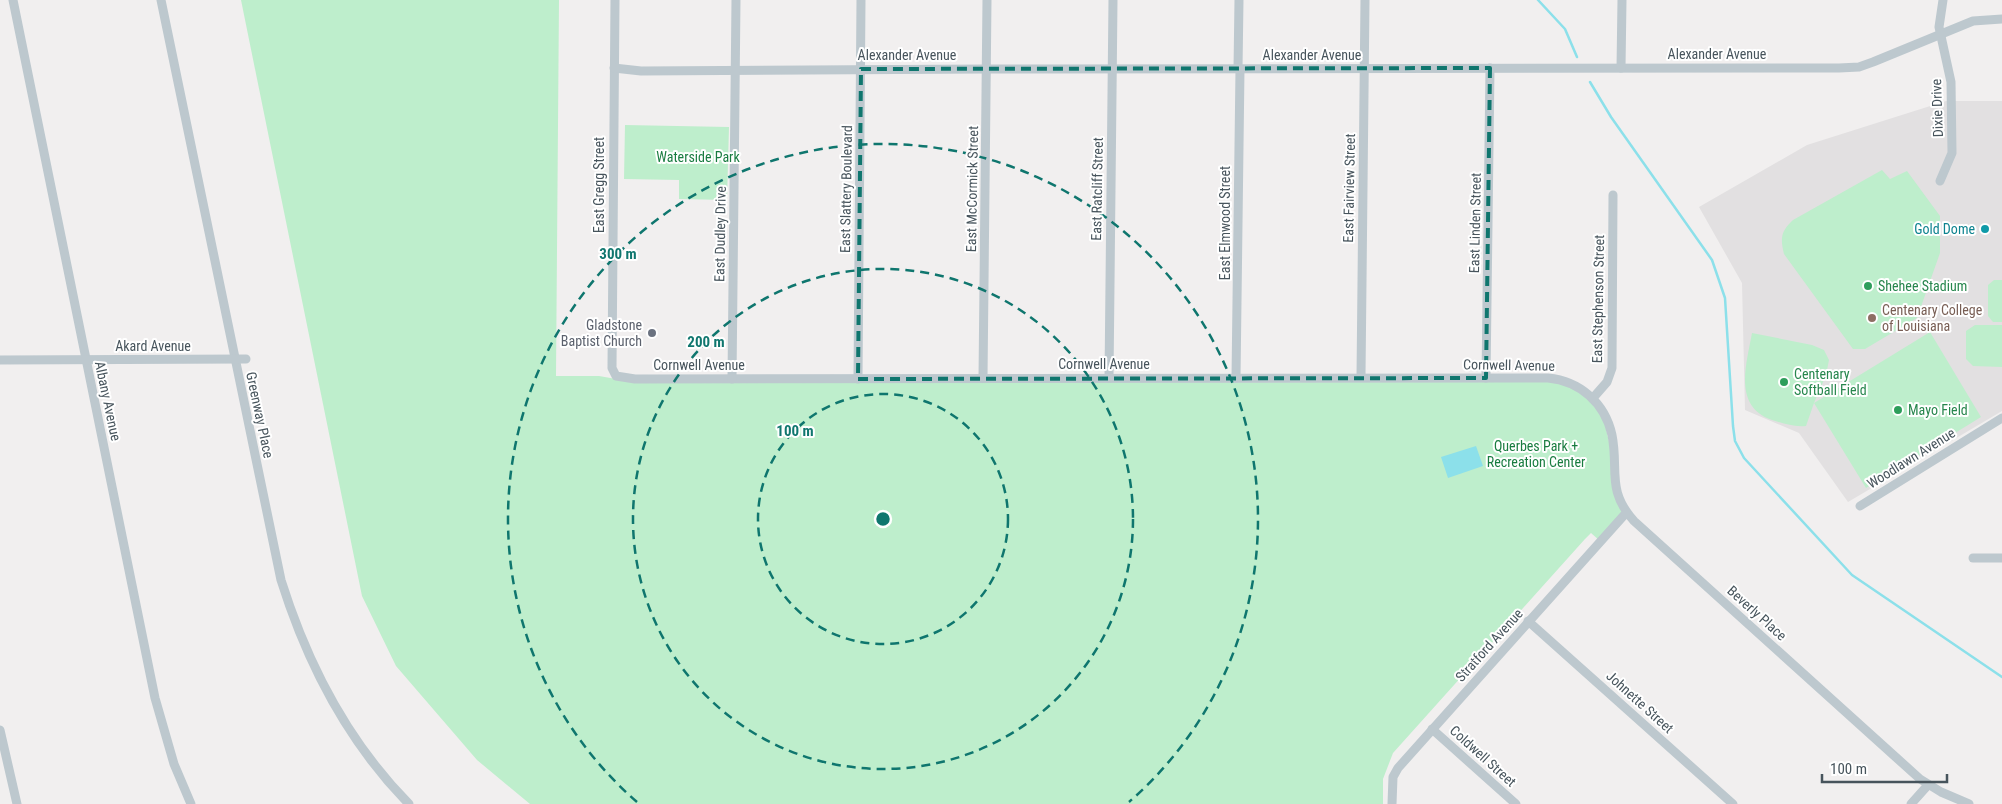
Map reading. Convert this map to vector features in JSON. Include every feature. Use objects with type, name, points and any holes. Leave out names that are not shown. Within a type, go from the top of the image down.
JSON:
[{"type":"street","name":"Albany Avenue","points":[[12,0],[155,698],[174,764],[191,804]]},
{"type":"street","name":"Greenway Place","points":[[161,0],[273,547],[294,619],[309,658],[336,707],[372,761],[409,804]]},
{"type":"street","name":"East Gregg Street","points":[[613,371],[615,0]]},
{"type":"street","name":"East Dudley Drive","points":[[732,379],[736,0]]},
{"type":"street","name":"East Slattery Boulevard","points":[[858,378],[861,0]]},
{"type":"street","name":"East McCormick Street","points":[[983,378],[987,0]]},
{"type":"street","name":"East Ratcliff Street","points":[[1110,378],[1113,0]]},
{"type":"street","name":"East Elmwood Street","points":[[1236,378],[1239,0]]},
{"type":"street","name":"East Fairview Street","points":[[1361,376],[1365,0]]},
{"type":"street","points":[[1621,68],[1622,0]]},
{"type":"street","name":"Dixie Drive","points":[[1940,181],[1952,153],[1951,82],[1940,34],[1939,18],[1943,0]]},
{"type":"street","name":"Alexander Avenue","points":[[614,68],[640,72],[1112,68],[1851,68],[1873,62],[1979,20],[2002,19]]},
{"type":"street","name":"East Linden Street","points":[[1486,378],[1490,68]]},
{"type":"street","name":"East Stephenson Street","points":[[1593,398],[1607,382],[1612,368],[1613,195]]},
{"type":"street","name":"Akard Avenue","points":[[0,360],[246,359]]},
{"type":"street","name":"Cornwell Avenue","points":[[613,371],[616,376],[625,378],[732,379],[1361,376],[1555,378],[1574,385],[1593,398]]},
{"type":"street","name":"Beverly Place","points":[[1593,398],[1601,408],[1612,434],[1614,483],[1626,513],[1928,785],[1969,804]]},
{"type":"street","name":"Woodlawn Avenue","points":[[1860,506],[2002,418]]},
{"type":"street","name":"Stratford Avenue","points":[[1392,804],[1394,773],[1626,513]]},
{"type":"street","points":[[1973,558],[2002,558]]},
{"type":"street","name":"Johnette Street","points":[[1528,621],[1733,804]]},
{"type":"street","name":"Coldwell Street","points":[[1432,729],[1516,804]]},
{"type":"street","points":[[0,730],[17,804]]},
{"type":"street","points":[[1911,804],[1928,785]]},
{"type":"highlighted area","points":[[1490,68],[1486,378],[858,379],[861,69]]},
{"type":"shaded area","name":"Centenary College of Louisiana","points":[[1946,101],[2002,101],[2002,411],[1848,502],[1799,433],[1745,410],[1742,283],[1699,207],[1807,145]]},
{"type":"green space","name":"Querbes Park + Recreation Center","points":[[241,0],[559,0],[556,376],[599,376],[639,383],[1568,382],[1601,408],[1626,513],[1600,541],[1591,533],[1585,539],[1393,753],[1383,779],[1383,804],[530,804],[477,760],[396,666],[362,596]]},
{"type":"green space","name":"Waterside Park","points":[[625,125],[729,127],[727,200],[679,199],[679,180],[624,179]]},
{"type":"green space","name":"Shehee Stadium","points":[[1882,170],[1890,179],[1907,171],[1940,216],[1940,253],[1917,318],[1865,349],[1853,349],[1784,254],[1782,235],[1793,220]]},
{"type":"green space","points":[[1994,280],[2002,280],[2002,322],[1993,322],[1988,316],[1988,285]]},
{"type":"green space","points":[[1975,325],[2002,325],[2002,367],[1973,366],[1966,359],[1966,331]]},
{"type":"green space","name":"Mayo Field","points":[[1930,332],[1981,417],[1866,488],[1814,403]]},
{"type":"green space","name":"Centenary Softball Field","points":[[1752,333],[1812,345],[1824,350],[1829,360],[1826,375],[1806,426],[1789,425],[1772,420],[1760,414],[1752,405],[1747,395],[1745,371]]},
{"type":"water","points":[[1476,446],[1483,466],[1448,478],[1441,457]]},
{"type":"waterway","points":[[1538,0],[1565,29],[1577,57]]},
{"type":"waterway","points":[[1590,82],[1611,117],[1712,260],[1725,298],[1733,426],[1735,441],[1744,458],[1852,575],[2002,677]]},
{"type":"place","name":"Gold Dome","points":[[1985,229]]},
{"type":"place","name":"Shehee Stadium","points":[[1868,286]]},
{"type":"place","name":"Centenary College of Louisiana","points":[[1872,318]]},
{"type":"place","name":"Gladstone Baptist Church","points":[[652,333]]},
{"type":"place","name":"Centenary Softball Field","points":[[1784,382]]},
{"type":"place","name":"Mayo Field","points":[[1898,410]]}]
